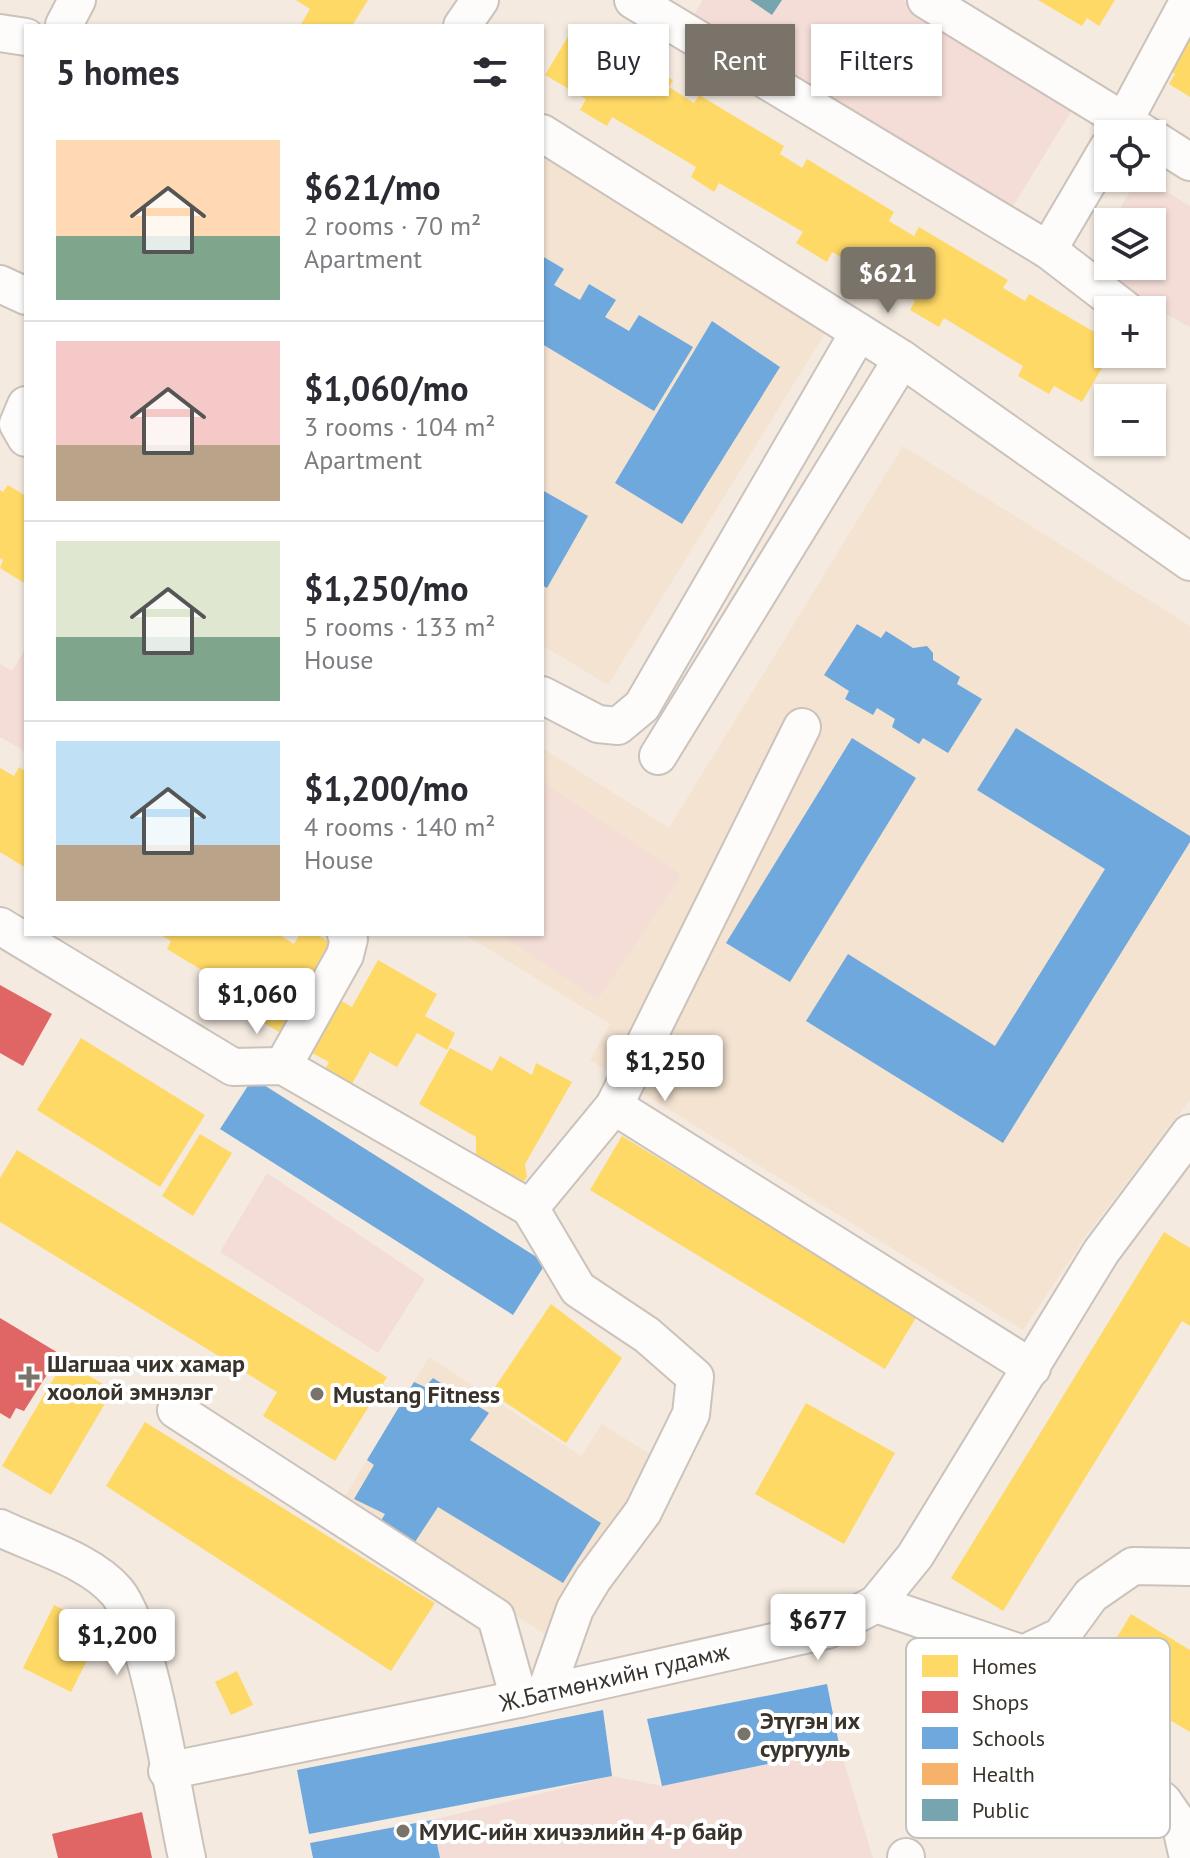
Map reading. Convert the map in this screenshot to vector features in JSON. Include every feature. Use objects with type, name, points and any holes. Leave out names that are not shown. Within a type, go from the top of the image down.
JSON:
[{"type":"street","points":[[463,24],[480,0]]},
{"type":"street","points":[[926,0],[1106,120]]},
{"type":"street","points":[[1136,120],[1189,0]]},
{"type":"street","points":[[643,2],[1048,250],[1108,296]]},
{"type":"street","points":[[0,33],[24,37]]},
{"type":"street","points":[[544,134],[902,359],[1190,562]]},
{"type":"street","points":[[1166,151],[1190,162]]},
{"type":"street","points":[[1048,250],[1094,185]]},
{"type":"street","points":[[0,284],[24,295]]},
{"type":"street","points":[[544,696],[598,724],[618,726],[642,706],[859,332]]},
{"type":"street","points":[[658,756],[902,359]]},
{"type":"street","points":[[24,410],[18,424],[24,434]]},
{"type":"street","points":[[530,1208],[614,1106],[802,727]]},
{"type":"street","points":[[0,926],[233,1067],[283,1066],[530,1208],[578,1289],[647,1335],[695,1377],[691,1414],[643,1512],[593,1579],[532,1695]]},
{"type":"street","points":[[283,1066],[345,955],[347,936]]},
{"type":"street","points":[[614,1106],[1032,1368]]},
{"type":"street","name":"Ж.Батмөнхийн гудамж","points":[[167,1771],[827,1630],[876,1604],[915,1556],[1101,1252],[1190,1133]]},
{"type":"street","points":[[176,1410],[496,1617],[532,1695]]},
{"type":"street","points":[[0,1528],[96,1573],[118,1594],[139,1641],[187,1858]]},
{"type":"street","points":[[1057,1638],[1091,1595],[1133,1566],[1187,1562]]},
{"type":"street","points":[[876,1604],[976,1638]]},
{"type":"street","points":[[1170,1811],[1181,1827],[1188,1858]]},
{"type":"shaded area","points":[[703,0],[902,0],[942,24],[811,24],[811,94],[795,84],[795,24],[695,24],[690,21]]},
{"type":"shaded area","points":[[942,24],[1075,105],[1009,213],[815,96],[942,96]]},
{"type":"shaded area","points":[[544,155],[827,330],[608,685],[544,646]]},
{"type":"shaded area","points":[[1166,191],[1190,206],[1190,327],[1166,314],[1166,296],[1135,296],[1116,280],[1166,280],[1166,208],[1120,208],[1130,192]]},
{"type":"shaded area","points":[[903,446],[1190,626],[1190,1100],[1088,1233],[1023,1330],[590,1060],[610,1024],[467,936],[544,936],[544,749],[669,828]]},
{"type":"shaded area","points":[[24,651],[24,751],[0,737],[0,664],[12,671]]},
{"type":"shaded area","points":[[544,783],[681,875],[598,999],[504,936],[544,936]]},
{"type":"shaded area","points":[[267,1173],[425,1279],[378,1353],[220,1252]]},
{"type":"shaded area","points":[[429,1357],[581,1456],[602,1424],[670,1467],[554,1640],[341,1503]]},
{"type":"shaded area","points":[[840,1749],[873,1858],[440,1858],[432,1820],[612,1776],[662,1786]]},
{"type":"building: Homes","points":[[296,0],[368,0],[353,24],[301,24],[310,9]]},
{"type":"building: Homes","points":[[1038,0],[1115,0],[1099,26],[1087,18],[1082,26]]},
{"type":"building: Homes","points":[[1190,25],[1190,97],[1169,84],[1175,74],[1164,67]]},
{"type":"building: Homes","points":[[568,37],[568,88],[545,75]]},
{"type":"building: Homes","points":[[669,87],[694,103],[701,96],[784,146],[780,154],[802,168],[807,159],[894,212],[889,221],[914,236],[919,227],[1008,280],[1003,288],[1025,301],[1029,294],[1094,332],[1094,368],[1102,368],[1082,402],[1054,386],[1049,394],[1018,376],[1023,366],[944,318],[939,327],[910,310],[915,301],[832,252],[827,262],[796,243],[803,232],[719,183],[714,192],[691,177],[696,167],[612,117],[607,126],[580,110],[586,99],[581,96],[669,96]]},
{"type":"building: Homes","points":[[8,485],[24,495],[24,583],[0,568],[3,560],[0,558],[0,490],[3,492]]},
{"type":"building: Homes","points":[[19,767],[24,771],[24,867],[0,852],[0,768],[14,776]]},
{"type":"building: Homes","points":[[162,936],[281,936],[294,944],[299,936],[319,936],[331,943],[279,1032],[251,1015],[258,1004],[167,949],[171,941]]},
{"type":"building: Homes","points":[[378,960],[437,994],[425,1016],[455,1033],[447,1050],[417,1033],[397,1067],[370,1052],[349,1089],[322,1074],[329,1062],[310,1052],[340,1000],[352,1007]]},
{"type":"building: Homes","points":[[81,1038],[205,1115],[160,1187],[37,1110]]},
{"type":"building: Homes","points":[[450,1048],[492,1071],[500,1056],[532,1075],[536,1063],[572,1082],[525,1164],[527,1177],[519,1187],[476,1171],[476,1137],[419,1104]]},
{"type":"building: Homes","points":[[200,1134],[232,1153],[193,1216],[162,1196]]},
{"type":"building: Homes","points":[[622,1136],[917,1316],[885,1369],[590,1190]]},
{"type":"building: Homes","points":[[17,1150],[387,1377],[335,1461],[263,1416],[277,1392],[0,1222],[0,1178]]},
{"type":"building: Homes","points":[[1164,1232],[1190,1248],[1190,1326],[1182,1321],[1003,1611],[951,1578]]},
{"type":"building: Homes","points":[[551,1304],[622,1358],[566,1443],[491,1393]]},
{"type":"building: Homes","points":[[64,1361],[113,1390],[51,1495],[2,1466]]},
{"type":"building: Homes","points":[[806,1403],[895,1453],[844,1544],[755,1494]]},
{"type":"building: Homes","points":[[145,1422],[435,1603],[391,1671],[106,1486]]},
{"type":"building: Homes","points":[[54,1605],[103,1629],[71,1692],[23,1668]]},
{"type":"building: Homes","points":[[1131,1614],[1190,1650],[1190,1732],[1170,1720],[1170,1638],[1116,1638]]},
{"type":"building: Homes","points":[[237,1671],[253,1705],[231,1715],[215,1682]]},
{"type":"building: Shops","points":[[0,985],[52,1014],[23,1066],[0,1053]]},
{"type":"building: Shops","points":[[0,1318],[60,1354],[24,1411],[16,1408],[10,1419],[0,1413]]},
{"type":"building: Shops","points":[[142,1812],[152,1858],[58,1858],[52,1834]]},
{"type":"building: Schools","points":[[544,257],[564,269],[554,285],[580,300],[589,284],[616,300],[605,317],[629,331],[639,315],[693,347],[654,411],[544,345]]},
{"type":"building: Schools","points":[[712,321],[780,367],[682,524],[615,483]]},
{"type":"building: Schools","points":[[544,491],[588,516],[547,588],[544,586]]},
{"type":"building: Schools","points":[[857,624],[881,638],[886,631],[913,648],[927,646],[933,653],[933,660],[960,677],[957,684],[982,699],[948,753],[923,738],[919,744],[892,727],[895,719],[877,708],[873,715],[845,699],[849,691],[824,675]]},
{"type":"building: Schools","points":[[1016,728],[1190,836],[1190,842],[1003,1143],[806,1021],[848,954],[995,1046],[1105,869],[977,790]]},
{"type":"building: Schools","points":[[852,738],[916,778],[790,982],[726,943]]},
{"type":"building: Schools","points":[[253,1078],[546,1263],[513,1315],[220,1129]]},
{"type":"building: Schools","points":[[433,1378],[489,1413],[470,1440],[601,1523],[563,1583],[438,1507],[411,1548],[376,1529],[385,1514],[354,1499],[374,1465],[367,1460],[414,1382],[425,1387]]},
{"type":"building: Schools","name":"Этүгэн их сургууль","points":[[827,1684],[840,1749],[662,1786],[647,1719]]},
{"type":"building: Schools","points":[[603,1710],[612,1776],[309,1834],[297,1770]]},
{"type":"building: Schools","name":"МУИС-ийн хичээлийн 4-р байр","points":[[432,1820],[440,1858],[313,1858],[310,1843]]},
{"type":"building: Public","points":[[750,0],[782,0],[772,15]]},
{"type":"place","name":"Шагшаа чих хамар хоолой эмнэлэг","points":[[29,1377]]},
{"type":"place","name":"Mustang Fitness","points":[[317,1394]]},
{"type":"place","name":"Этүгэн их сургууль","points":[[744,1734]]},
{"type":"place","name":"МУИС-ийн хичээлийн 4-р байр","points":[[403,1831]]}]
